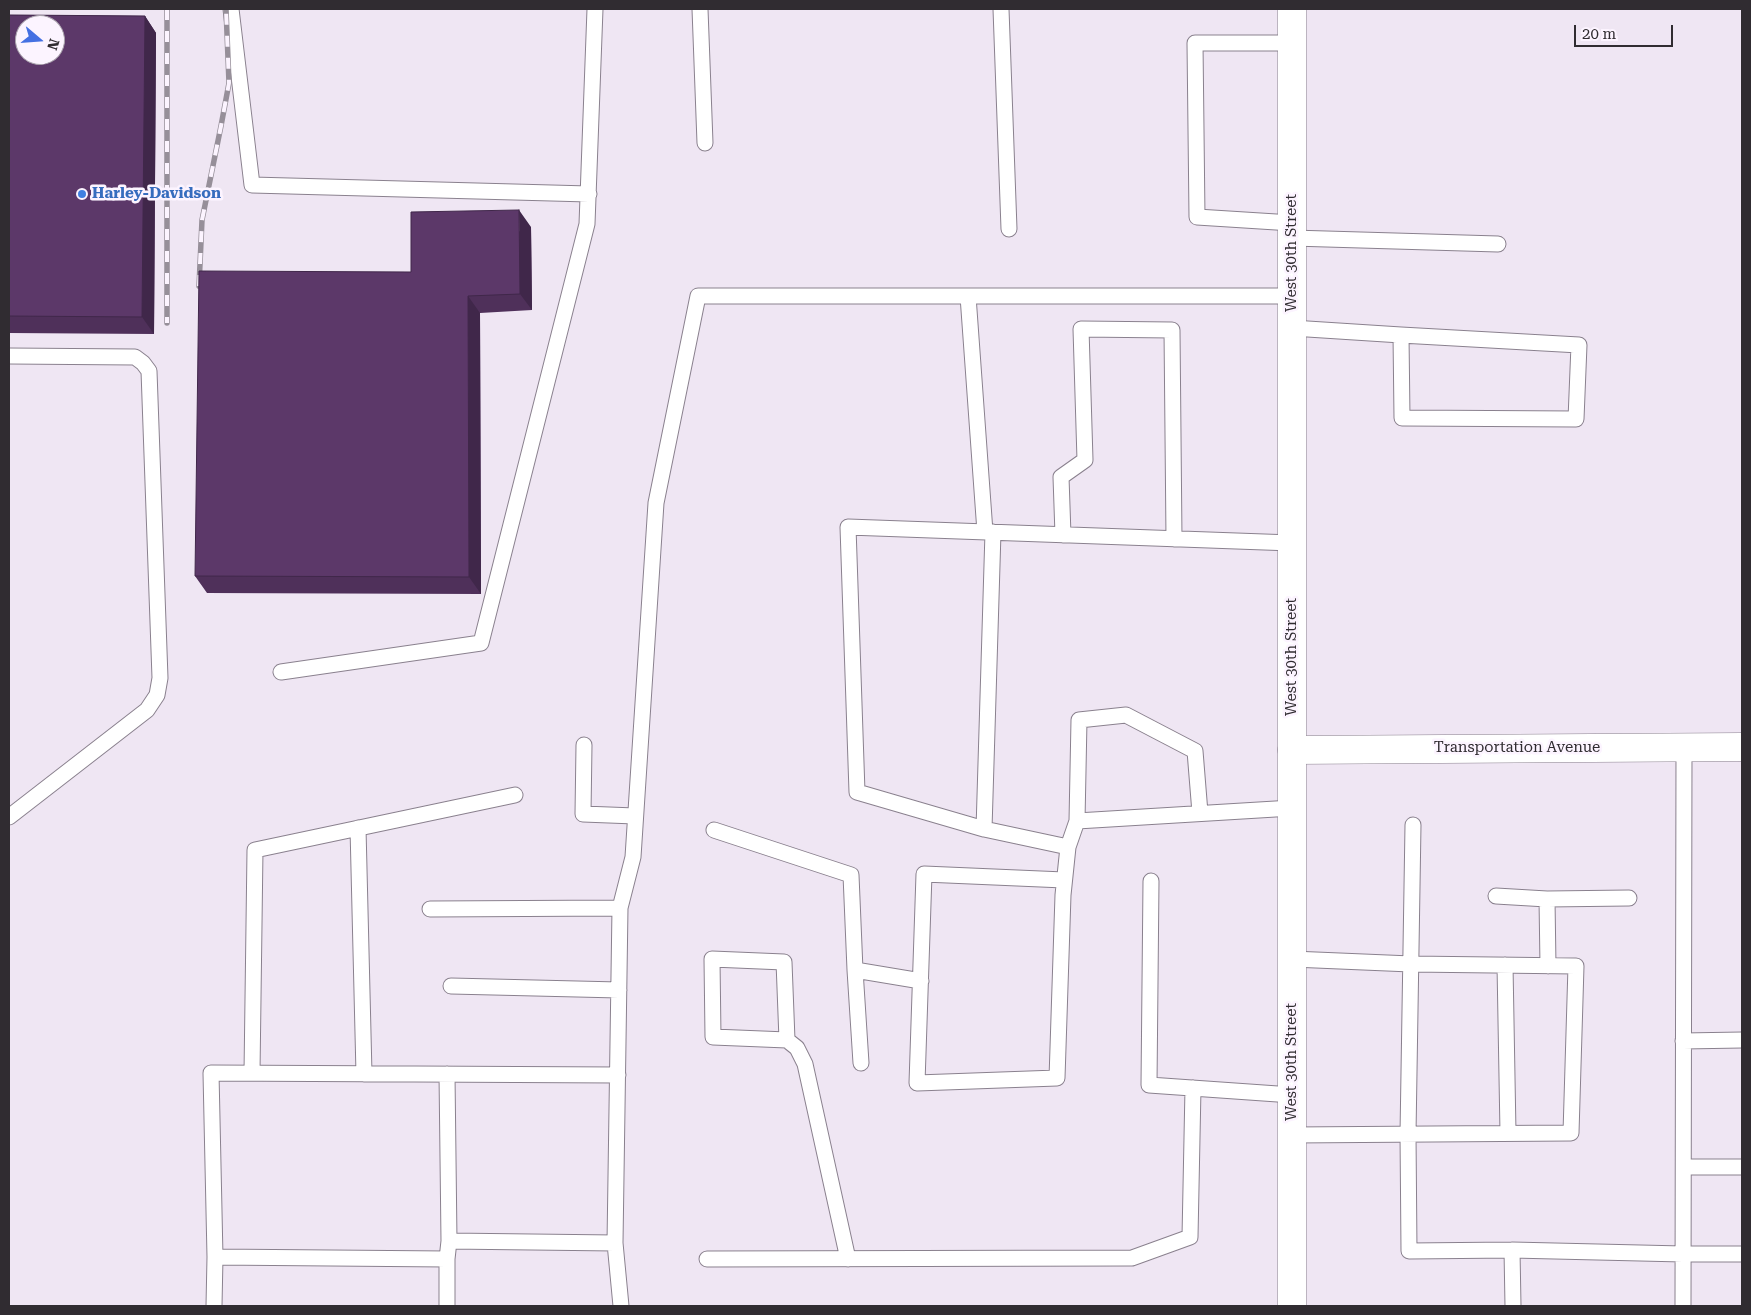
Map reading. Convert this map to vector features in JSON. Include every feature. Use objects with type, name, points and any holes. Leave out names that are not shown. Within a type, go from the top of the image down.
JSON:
[{"type":"street","name":"West 30th Street","points":[[1292,9],[1292,1306]]},
{"type":"street","name":"Transportation Avenue","points":[[1292,750],[1742,747]]},
{"type":"lane","points":[[232,9],[252,186],[588,194]]},
{"type":"lane","points":[[281,672],[481,643],[587,224],[595,9]]},
{"type":"lane","points":[[700,9],[705,143]]},
{"type":"lane","points":[[1001,9],[1009,229]]},
{"type":"lane","points":[[1292,43],[1194,43],[1197,217],[1292,230],[1498,244]]},
{"type":"lane","points":[[621,1306],[615,1243],[620,908],[633,857],[656,503],[698,296],[1292,296]]},
{"type":"lane","points":[[968,296],[989,532],[984,829]]},
{"type":"lane","points":[[1292,328],[1580,345],[1576,419],[1402,418],[1401,335]]},
{"type":"lane","points":[[1063,535],[1061,477],[1085,460],[1081,329],[1172,330],[1174,539]]},
{"type":"lane","points":[[9,356],[135,357],[144,363],[149,371],[160,678],[157,695],[146,710],[9,817]]},
{"type":"lane","points":[[1068,847],[984,829],[857,792],[848,527],[1292,542]]},
{"type":"lane","points":[[1064,880],[924,874],[917,1083],[1056,1078],[1064,880],[1068,847],[1078,821],[1079,720],[1126,715],[1195,751],[1200,813]]},
{"type":"lane","points":[[584,745],[583,814],[636,816]]},
{"type":"lane","points":[[1683,1306],[1684,747]]},
{"type":"lane","points":[[252,1073],[255,850],[514,795]]},
{"type":"lane","points":[[1078,821],[1292,808]]},
{"type":"lane","points":[[1413,825],[1408,1134],[1409,1251],[1512,1250],[1742,1254]]},
{"type":"lane","points":[[358,828],[364,1074]]},
{"type":"lane","points":[[714,830],[852,875],[855,970],[861,1063]]},
{"type":"lane","points":[[1151,881],[1149,1085],[1292,1095]]},
{"type":"lane","points":[[1496,896],[1547,899],[1630,898]]},
{"type":"lane","points":[[1547,899],[1548,966]]},
{"type":"lane","points":[[430,909],[620,908]]},
{"type":"lane","points":[[787,1040],[784,962],[712,959],[713,1037],[787,1040],[797,1048],[805,1064],[848,1259]]},
{"type":"lane","points":[[1292,959],[1411,964],[1576,966],[1571,1133],[1292,1135]]},
{"type":"lane","points":[[1504,965],[1508,1133]]},
{"type":"lane","points":[[855,970],[921,981]]},
{"type":"lane","points":[[451,986],[619,990]]},
{"type":"lane","points":[[1684,1042],[1742,1040]]},
{"type":"lane","points":[[214,1306],[215,1257],[211,1073],[618,1075]]},
{"type":"lane","points":[[447,1074],[449,1241],[447,1306]]},
{"type":"lane","points":[[706,1259],[1132,1258],[1190,1236],[1193,1088]]},
{"type":"lane","points":[[1684,1167],[1742,1167]]},
{"type":"lane","points":[[449,1241],[615,1243]]},
{"type":"lane","points":[[1512,1250],[1513,1306]]},
{"type":"lane","points":[[215,1257],[447,1259]]},
{"type":"building","name":"Harley-Davidson","points":[[9,15],[15,15],[15,65],[65,65],[65,15],[145,16],[142,317],[9,316]]},
{"type":"building","points":[[519,210],[520,294],[468,296],[469,577],[195,576],[199,271],[411,272],[411,212]]},
{"type":"railway","points":[[167,9],[167,323]]},
{"type":"railway","points":[[199,286],[202,220],[229,83],[226,9]]},
{"type":"place","name":"Harley-Davidson","points":[[82,194]]}]
